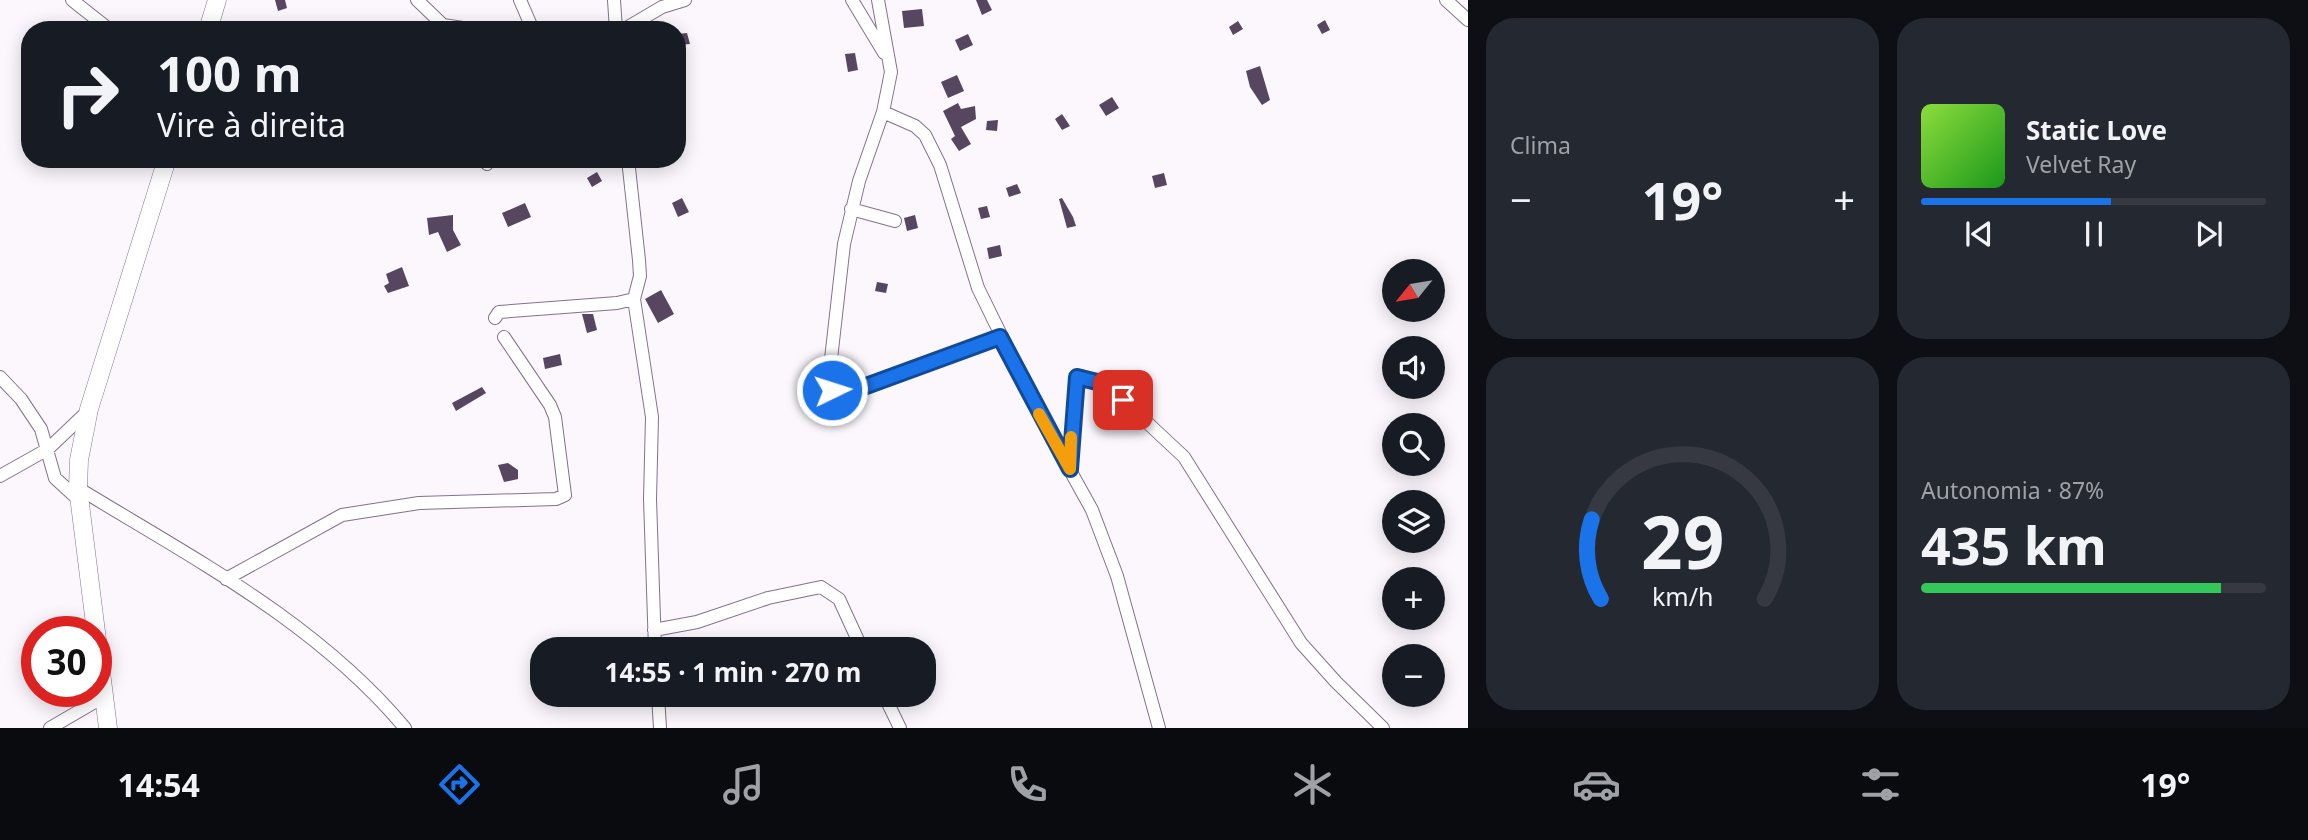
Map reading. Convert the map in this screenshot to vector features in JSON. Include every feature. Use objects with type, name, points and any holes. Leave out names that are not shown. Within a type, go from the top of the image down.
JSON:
[{"type":"main road","points":[[211,21],[217,0]]},
{"type":"main road","points":[[95,616],[79,494],[79,460],[89,410],[164,168]]},
{"type":"main road","points":[[106,707],[108,728]]},
{"type":"street","points":[[72,0],[99,21]]},
{"type":"street","points":[[417,0],[440,21]]},
{"type":"street","points":[[520,0],[529,21]]},
{"type":"street","points":[[614,0],[615,21]]},
{"type":"street","points":[[638,21],[662,7],[685,0]]},
{"type":"street","points":[[852,0],[886,56]]},
{"type":"street","points":[[878,0],[891,72],[883,112],[851,209],[840,270],[830,368],[832,390],[838,396],[1000,337]]},
{"type":"street","points":[[1446,0],[1468,20]]},
{"type":"street","points":[[883,112],[903,119],[925,135],[940,165],[978,288],[1000,337],[1092,510],[1117,576],[1159,728]]},
{"type":"street","points":[[629,168],[639,268],[634,299],[652,417],[650,499],[654,637]]},
{"type":"street","points":[[851,209],[895,221]]},
{"type":"street","points":[[495,318],[499,312],[617,303],[634,299]]},
{"type":"street","points":[[226,579],[342,514],[419,503],[543,500],[565,495],[555,417],[504,337]]},
{"type":"street","points":[[1070,469],[1076,381],[1081,376],[1097,382],[1123,400],[1184,457],[1301,643],[1383,728]]},
{"type":"street","points":[[0,377],[31,413],[48,449],[47,458],[55,478],[271,607],[351,669],[405,728]]},
{"type":"street","points":[[0,476],[48,449],[89,410]]},
{"type":"street","points":[[654,630],[697,622],[768,598],[821,587],[839,599],[856,637]]},
{"type":"street","points":[[50,728],[86,707]]},
{"type":"street","points":[[659,707],[660,728]]},
{"type":"street","points":[[890,707],[900,728]]},
{"type":"building","points":[[275,0],[285,0],[287,8],[278,11]]},
{"type":"building","points":[[976,0],[987,0],[992,10],[982,15]]},
{"type":"building","points":[[922,9],[924,26],[904,28],[902,11]]},
{"type":"building","points":[[1325,20],[1330,30],[1322,34],[1317,25]]},
{"type":"building","points":[[1238,21],[1243,29],[1233,35],[1229,27]]},
{"type":"building","points":[[968,34],[973,45],[960,51],[955,40]]},
{"type":"building","points":[[855,53],[858,70],[848,72],[845,54]]},
{"type":"building","points":[[1260,66],[1270,100],[1262,105],[1250,87],[1246,71]]},
{"type":"building","points":[[957,75],[964,91],[948,98],[941,82]]},
{"type":"building","points":[[1112,97],[1119,108],[1106,116],[1099,105]]},
{"type":"building","points":[[958,103],[961,109],[975,106],[976,119],[961,127],[971,144],[959,151],[951,139],[955,136],[943,111]]},
{"type":"building","points":[[1062,114],[1070,126],[1062,130],[1055,119]]},
{"type":"building","points":[[998,120],[997,131],[986,130],[987,121]]},
{"type":"building","points":[[597,172],[602,181],[592,187],[587,178]]},
{"type":"building","points":[[1164,173],[1167,185],[1155,188],[1152,176]]},
{"type":"building","points":[[1017,184],[1021,193],[1009,197],[1006,188]]},
{"type":"building","points":[[682,198],[689,212],[678,217],[672,203]]},
{"type":"building","points":[[1062,198],[1076,226],[1067,228],[1059,199]]},
{"type":"building","points":[[525,203],[531,217],[508,227],[502,213]]},
{"type":"building","points":[[987,206],[990,217],[981,219],[978,208]]},
{"type":"building","points":[[453,215],[453,230],[461,245],[447,252],[438,232],[429,235],[427,218]]},
{"type":"building","points":[[915,215],[918,228],[907,231],[904,218]]},
{"type":"building","points":[[1000,245],[1002,256],[989,259],[987,248]]},
{"type":"building","points":[[402,267],[409,286],[388,293],[384,286],[389,283],[386,274]]},
{"type":"building","points":[[877,282],[888,284],[886,293],[875,291]]},
{"type":"building","points":[[661,290],[674,314],[658,323],[645,299]]},
{"type":"building","points":[[582,314],[593,314],[597,330],[587,333]]},
{"type":"building","points":[[560,354],[562,365],[545,369],[543,358]]},
{"type":"building","points":[[482,387],[486,393],[456,411],[452,403]]},
{"type":"building","points":[[508,463],[518,470],[518,479],[504,482],[498,465]]},
{"type":"slow traffic","points":[[1039,414],[1070,469],[1071,437]]},
{"type":"route","points":[[832,390],[838,396],[1000,337],[1070,469],[1077,377],[1097,382],[1123,400]]}]
